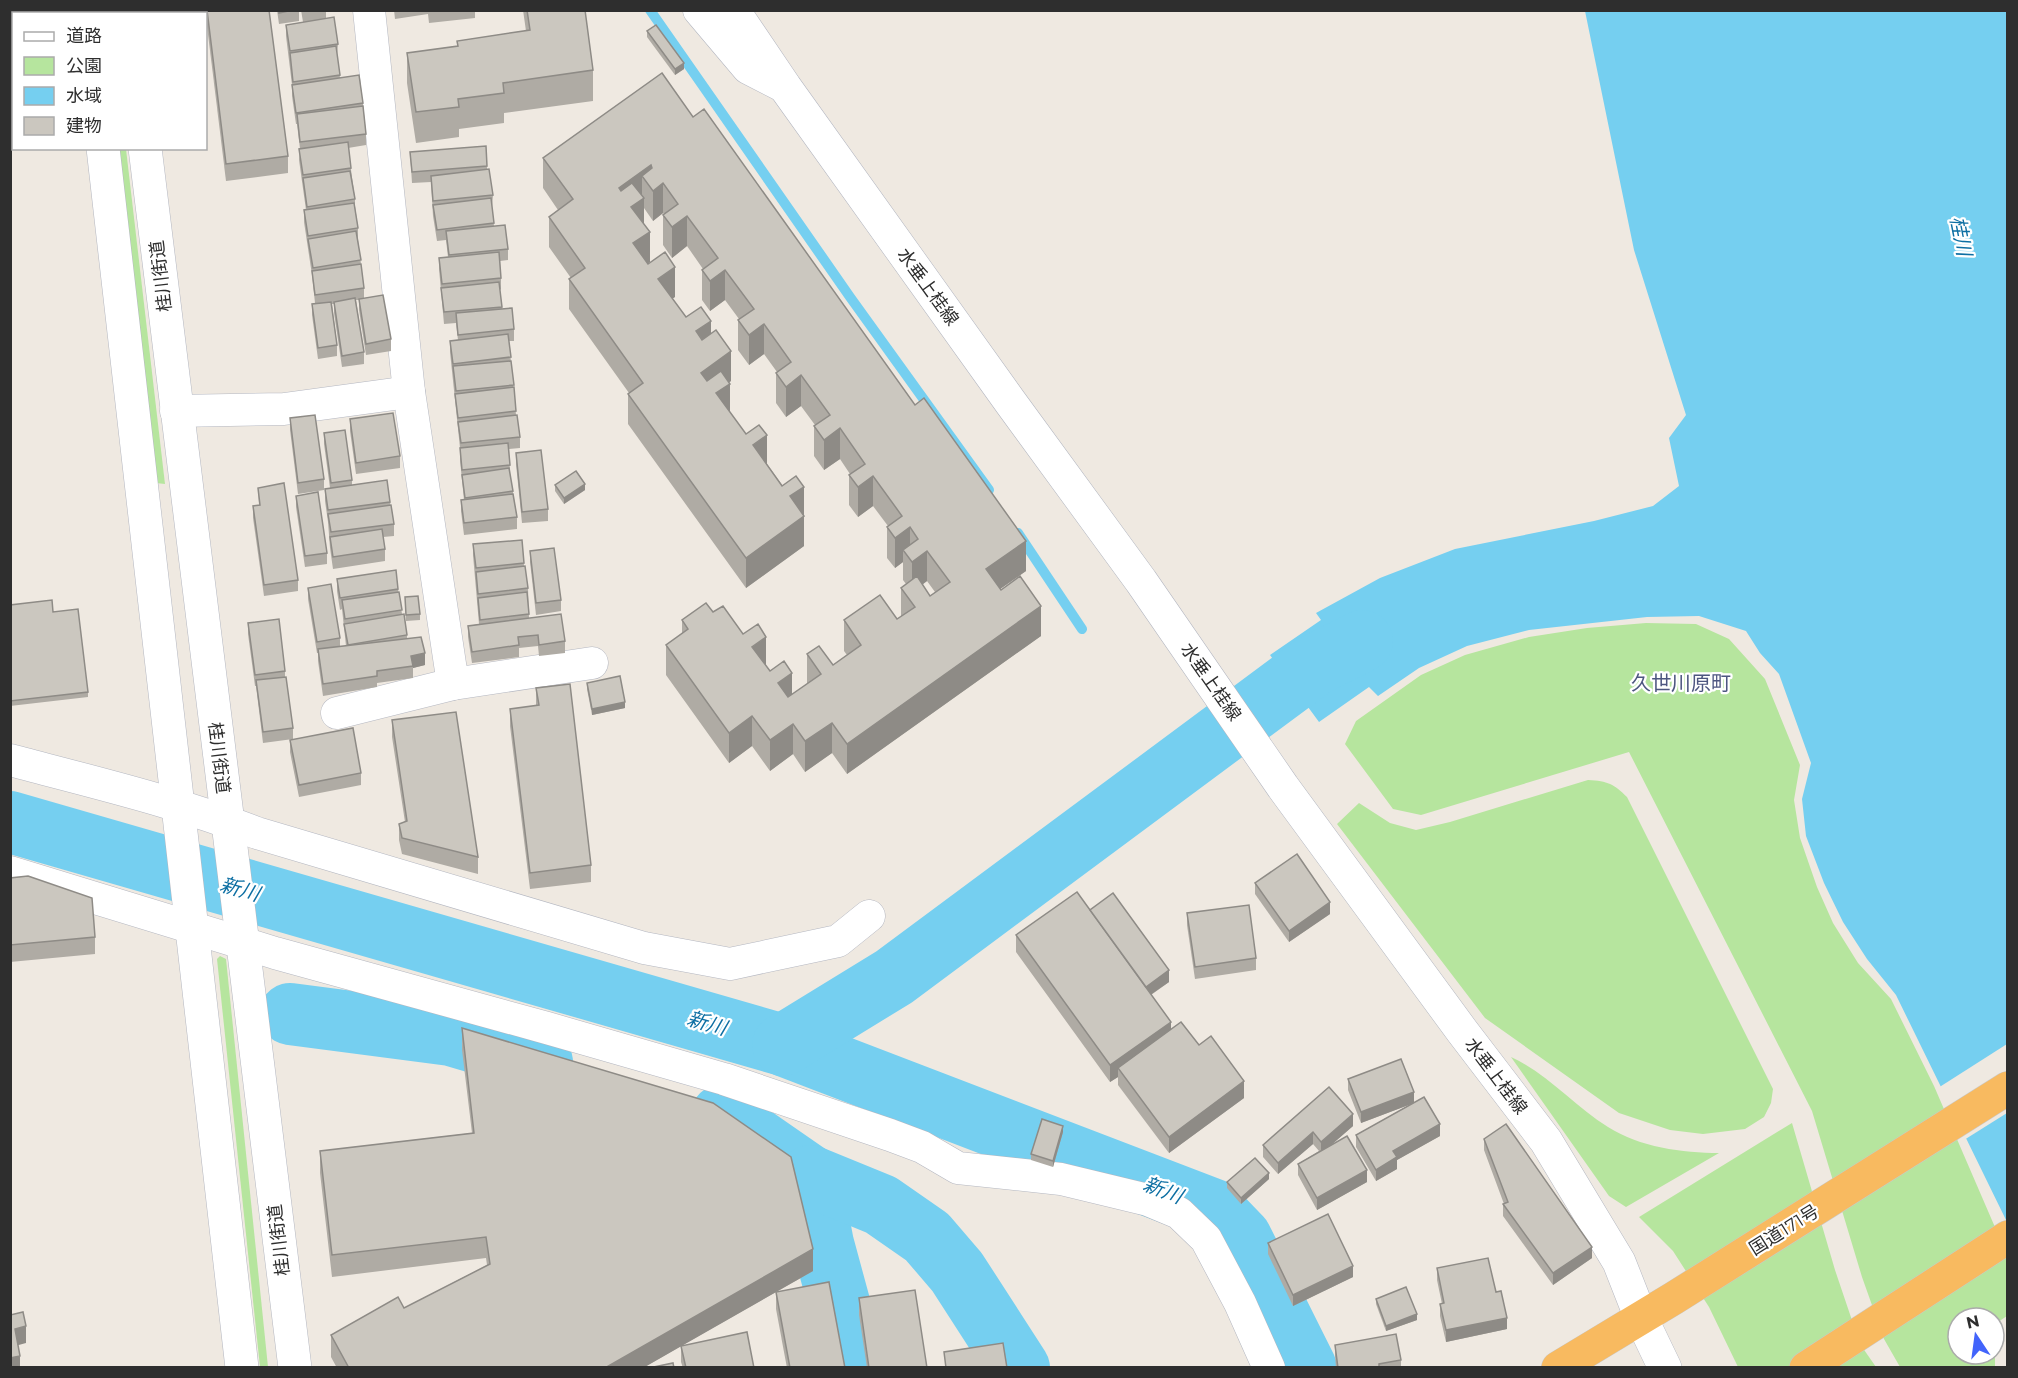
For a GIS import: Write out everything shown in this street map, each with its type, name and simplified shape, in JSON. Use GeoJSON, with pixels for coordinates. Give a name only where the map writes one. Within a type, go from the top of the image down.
{"type":"FeatureCollection","features":[{"type":"Feature","properties":{"kind":"highway","name":"国道171号"},"geometry":{"type":"LineString","coordinates":[[1558,1368],[1674,1299],[2007,1088]]}},
{"type":"Feature","properties":{"kind":"highway"},"geometry":{"type":"LineString","coordinates":[[1806,1368],[2007,1237]]}},
{"type":"Feature","properties":{"kind":"street"},"geometry":{"type":"LineString","coordinates":[[369,10],[409,392],[453,684]]}},
{"type":"Feature","properties":{"kind":"street"},"geometry":{"type":"LineString","coordinates":[[699,10],[748,68],[785,87]]}},
{"type":"Feature","properties":{"kind":"street","name":"水垂上桂線"},"geometry":{"type":"LineString","coordinates":[[733,10],[785,87],[1011,404],[1141,581],[1283,787],[1462,1031],[1546,1141],[1619,1262],[1641,1318],[1665,1368]]}},
{"type":"Feature","properties":{"kind":"street"},"geometry":{"type":"LineString","coordinates":[[103,150],[242,1368]]}},
{"type":"Feature","properties":{"kind":"street","name":"桂川街道"},"geometry":{"type":"LineString","coordinates":[[145,150],[295,1368]]}},
{"type":"Feature","properties":{"kind":"street"},"geometry":{"type":"LineString","coordinates":[[176,411],[284,409],[409,392]]}},
{"type":"Feature","properties":{"kind":"street"},"geometry":{"type":"LineString","coordinates":[[337,713],[453,684],[592,663]]}},
{"type":"Feature","properties":{"kind":"street"},"geometry":{"type":"LineString","coordinates":[[10,760],[228,832],[257,833],[644,948],[730,964],[838,941],[868,916]]}},
{"type":"Feature","properties":{"kind":"street"},"geometry":{"type":"LineString","coordinates":[[10,872],[241,932],[399,988],[724,1079],[922,1147],[958,1168],[1061,1179],[1148,1200],[1179,1213],[1206,1239],[1240,1304],[1269,1368]]}},
{"type":"Feature","properties":{"kind":"green space"},"geometry":{"type":"Polygon","coordinates":[[[116,150],[126,150],[165,484],[156,483],[116,150]]]}},
{"type":"Feature","properties":{"kind":"green space"},"geometry":{"type":"Polygon","coordinates":[[[1646,623],[1696,624],[1729,639],[1765,679],[1800,765],[1794,800],[1800,838],[1817,887],[1833,923],[1858,963],[1891,999],[1934,1086],[2007,1255],[2007,1316],[2006,1306],[1946,1306],[1946,1366],[1995,1367],[1900,1367],[1884,1339],[1862,1277],[1812,1111],[1629,752],[1421,815],[1393,809],[1345,744],[1356,721],[1421,675],[1465,655],[1529,637],[1587,628],[1646,623]]]}},
{"type":"Feature","properties":{"kind":"green space"},"geometry":{"type":"Polygon","coordinates":[[[1588,780],[1610,784],[1627,797],[1773,1089],[1771,1103],[1764,1117],[1745,1129],[1703,1134],[1670,1130],[1619,1113],[1485,1018],[1337,824],[1359,803],[1390,823],[1416,830],[1450,822],[1588,780]]]}},
{"type":"Feature","properties":{"kind":"green space"},"geometry":{"type":"Polygon","coordinates":[[[220,956],[226,959],[268,1367],[260,1367],[217,959],[220,956]]]}},
{"type":"Feature","properties":{"kind":"green space"},"geometry":{"type":"Polygon","coordinates":[[[1511,1057],[1537,1072],[1596,1119],[1633,1140],[1662,1148],[1719,1153],[1626,1207],[1609,1196],[1511,1057]]]}},
{"type":"Feature","properties":{"kind":"green space"},"geometry":{"type":"Polygon","coordinates":[[[1792,1123],[1835,1270],[1860,1344],[1876,1367],[1738,1367],[1709,1307],[1673,1251],[1639,1217],[1792,1123]]]}},
{"type":"Feature","properties":{"kind":"water","name":"桂川"},"geometry":{"type":"Polygon","coordinates":[[[1585,11],[2007,11],[2007,1222],[1896,995],[1867,959],[1843,922],[1824,883],[1806,836],[1802,799],[1811,763],[1779,674],[1760,653],[1746,631],[1699,616],[1647,617],[1529,630],[1467,646],[1419,668],[1378,696],[1369,687],[1319,722],[1270,655],[1321,620],[1316,613],[1380,578],[1455,549],[1594,521],[1653,506],[1679,486],[1669,438],[1686,415],[1634,250],[1585,11]]]}},
{"type":"Feature","properties":{"kind":"pier"},"geometry":{"type":"Polygon","coordinates":[[[2007,1044],[2007,1113],[1964,1140],[1938,1088],[2007,1044]]]}},
{"type":"Feature","properties":{"kind":"building"},"geometry":{"type":"Polygon","coordinates":[[[207,10],[269,10],[288,156],[226,164],[207,10]]]}},
{"type":"Feature","properties":{"kind":"building"},"geometry":{"type":"Polygon","coordinates":[[[527,10],[585,10],[593,70],[503,83],[504,93],[458,99],[459,107],[416,112],[407,53],[458,46],[457,41],[530,30],[527,10]]]}},
{"type":"Feature","properties":{"kind":"building"},"geometry":{"type":"Polygon","coordinates":[[[334,17],[338,44],[290,51],[286,25],[334,17]]]}},
{"type":"Feature","properties":{"kind":"building"},"geometry":{"type":"Polygon","coordinates":[[[656,25],[684,63],[675,69],[647,31],[656,25]]]}},
{"type":"Feature","properties":{"kind":"building"},"geometry":{"type":"Polygon","coordinates":[[[336,46],[340,75],[293,82],[290,53],[336,46]]]}},
{"type":"Feature","properties":{"kind":"building"},"geometry":{"type":"Polygon","coordinates":[[[662,73],[693,117],[704,109],[915,405],[924,398],[1026,541],[986,569],[1001,590],[1020,576],[1041,606],[847,744],[832,723],[805,741],[793,724],[770,740],[752,716],[729,733],[666,645],[688,629],[682,620],[706,603],[713,612],[723,606],[743,634],[758,624],[766,637],[752,647],[770,671],[784,661],[792,673],[778,683],[788,697],[821,674],[807,654],[819,646],[833,665],[861,645],[844,620],[880,595],[897,619],[915,607],[901,588],[917,576],[930,596],[950,582],[927,551],[912,562],[903,550],[918,539],[910,527],[895,538],[887,527],[902,516],[873,476],[858,487],[849,475],[865,464],[840,428],[824,440],[814,426],[830,415],[801,375],[786,387],[776,373],[791,362],[764,324],[749,335],[738,320],[754,309],[725,270],[710,281],[702,270],[718,258],[687,216],[672,227],[663,215],[678,204],[663,183],[653,191],[642,176],[652,168],[651,165],[619,188],[621,191],[632,183],[644,198],[631,207],[650,232],[633,243],[648,264],[665,252],[675,267],[658,279],[686,317],[701,307],[711,321],[696,331],[702,340],[716,330],[731,351],[701,373],[707,381],[721,371],[730,384],[716,393],[746,434],[759,425],[767,435],[753,445],[782,486],[796,476],[804,487],[790,496],[804,516],[746,558],[628,394],[643,383],[569,279],[585,268],[549,217],[573,199],[543,158],[662,73]]]}},
{"type":"Feature","properties":{"kind":"building"},"geometry":{"type":"Polygon","coordinates":[[[359,75],[363,103],[296,113],[292,85],[359,75]]]}},
{"type":"Feature","properties":{"kind":"building"},"geometry":{"type":"Polygon","coordinates":[[[363,106],[366,134],[300,142],[297,114],[363,106]]]}},
{"type":"Feature","properties":{"kind":"building"},"geometry":{"type":"Polygon","coordinates":[[[348,142],[351,168],[303,175],[299,149],[348,142]]]}},
{"type":"Feature","properties":{"kind":"building"},"geometry":{"type":"Polygon","coordinates":[[[486,146],[487,166],[412,172],[410,152],[486,146]]]}},
{"type":"Feature","properties":{"kind":"building"},"geometry":{"type":"Polygon","coordinates":[[[489,169],[493,195],[433,201],[431,176],[489,169]]]}},
{"type":"Feature","properties":{"kind":"building"},"geometry":{"type":"Polygon","coordinates":[[[350,171],[355,199],[307,207],[303,178],[350,171]]]}},
{"type":"Feature","properties":{"kind":"building"},"geometry":{"type":"Polygon","coordinates":[[[491,198],[494,223],[437,230],[433,205],[491,198]]]}},
{"type":"Feature","properties":{"kind":"building"},"geometry":{"type":"Polygon","coordinates":[[[354,203],[358,228],[308,236],[304,210],[354,203]]]}},
{"type":"Feature","properties":{"kind":"building"},"geometry":{"type":"Polygon","coordinates":[[[505,225],[508,249],[449,255],[446,231],[505,225]]]}},
{"type":"Feature","properties":{"kind":"building"},"geometry":{"type":"Polygon","coordinates":[[[356,231],[361,260],[313,268],[308,239],[356,231]]]}},
{"type":"Feature","properties":{"kind":"building"},"geometry":{"type":"Polygon","coordinates":[[[499,252],[501,278],[442,284],[439,258],[499,252]]]}},
{"type":"Feature","properties":{"kind":"building"},"geometry":{"type":"Polygon","coordinates":[[[361,264],[364,288],[315,295],[312,271],[361,264]]]}},
{"type":"Feature","properties":{"kind":"building"},"geometry":{"type":"Polygon","coordinates":[[[499,282],[502,307],[444,312],[441,288],[499,282]]]}},
{"type":"Feature","properties":{"kind":"building"},"geometry":{"type":"Polygon","coordinates":[[[383,295],[391,339],[366,344],[359,299],[383,295]]]}},
{"type":"Feature","properties":{"kind":"building"},"geometry":{"type":"Polygon","coordinates":[[[355,298],[364,352],[342,356],[334,302],[355,298]]]}},
{"type":"Feature","properties":{"kind":"building"},"geometry":{"type":"Polygon","coordinates":[[[331,302],[337,345],[318,348],[312,304],[331,302]]]}},
{"type":"Feature","properties":{"kind":"building"},"geometry":{"type":"Polygon","coordinates":[[[512,308],[514,329],[458,335],[456,313],[512,308]]]}},
{"type":"Feature","properties":{"kind":"building"},"geometry":{"type":"Polygon","coordinates":[[[508,334],[511,357],[453,364],[450,341],[508,334]]]}},
{"type":"Feature","properties":{"kind":"building"},"geometry":{"type":"Polygon","coordinates":[[[511,361],[514,385],[456,391],[453,366],[511,361]]]}},
{"type":"Feature","properties":{"kind":"building"},"geometry":{"type":"Polygon","coordinates":[[[514,387],[516,411],[458,418],[455,394],[514,387]]]}},
{"type":"Feature","properties":{"kind":"building"},"geometry":{"type":"Polygon","coordinates":[[[393,413],[400,456],[356,463],[350,419],[393,413]]]}},
{"type":"Feature","properties":{"kind":"building"},"geometry":{"type":"Polygon","coordinates":[[[315,415],[324,479],[298,483],[290,418],[315,415]]]}},
{"type":"Feature","properties":{"kind":"building"},"geometry":{"type":"Polygon","coordinates":[[[517,415],[520,437],[461,443],[458,422],[517,415]]]}},
{"type":"Feature","properties":{"kind":"building"},"geometry":{"type":"Polygon","coordinates":[[[345,430],[352,480],[331,483],[324,433],[345,430]]]}},
{"type":"Feature","properties":{"kind":"building"},"geometry":{"type":"Polygon","coordinates":[[[508,443],[510,465],[462,470],[460,448],[508,443]]]}},
{"type":"Feature","properties":{"kind":"building"},"geometry":{"type":"Polygon","coordinates":[[[541,450],[548,509],[522,512],[516,453],[541,450]]]}},
{"type":"Feature","properties":{"kind":"building"},"geometry":{"type":"Polygon","coordinates":[[[509,468],[513,491],[465,498],[462,475],[509,468]]]}},
{"type":"Feature","properties":{"kind":"building"},"geometry":{"type":"Polygon","coordinates":[[[576,471],[585,484],[564,498],[555,485],[576,471]]]}},
{"type":"Feature","properties":{"kind":"building"},"geometry":{"type":"Polygon","coordinates":[[[387,480],[390,502],[328,510],[325,489],[387,480]]]}},
{"type":"Feature","properties":{"kind":"building"},"geometry":{"type":"Polygon","coordinates":[[[284,483],[298,580],[264,585],[253,506],[260,505],[258,488],[284,483]]]}},
{"type":"Feature","properties":{"kind":"building"},"geometry":{"type":"Polygon","coordinates":[[[318,492],[327,553],[305,556],[296,496],[318,492]]]}},
{"type":"Feature","properties":{"kind":"building"},"geometry":{"type":"Polygon","coordinates":[[[513,494],[517,517],[464,523],[461,500],[513,494]]]}},
{"type":"Feature","properties":{"kind":"building"},"geometry":{"type":"Polygon","coordinates":[[[391,505],[394,524],[331,532],[328,514],[391,505]]]}},
{"type":"Feature","properties":{"kind":"building"},"geometry":{"type":"Polygon","coordinates":[[[382,529],[385,549],[333,557],[330,537],[382,529]]]}},
{"type":"Feature","properties":{"kind":"building"},"geometry":{"type":"Polygon","coordinates":[[[522,540],[524,563],[476,568],[473,544],[522,540]]]}},
{"type":"Feature","properties":{"kind":"building"},"geometry":{"type":"Polygon","coordinates":[[[554,548],[561,600],[536,603],[530,551],[554,548]]]}},
{"type":"Feature","properties":{"kind":"building"},"geometry":{"type":"Polygon","coordinates":[[[525,566],[528,588],[478,594],[476,572],[525,566]]]}},
{"type":"Feature","properties":{"kind":"building"},"geometry":{"type":"Polygon","coordinates":[[[396,570],[398,589],[340,598],[337,579],[396,570]]]}},
{"type":"Feature","properties":{"kind":"building"},"geometry":{"type":"Polygon","coordinates":[[[331,584],[340,638],[317,642],[308,588],[331,584]]]}},
{"type":"Feature","properties":{"kind":"building"},"geometry":{"type":"Polygon","coordinates":[[[399,592],[402,610],[345,619],[342,600],[399,592]]]}},
{"type":"Feature","properties":{"kind":"building"},"geometry":{"type":"Polygon","coordinates":[[[527,592],[529,614],[480,620],[478,598],[527,592]]]}},
{"type":"Feature","properties":{"kind":"building"},"geometry":{"type":"Polygon","coordinates":[[[418,596],[420,614],[406,615],[405,597],[418,596]]]}},
{"type":"Feature","properties":{"kind":"building"},"geometry":{"type":"Polygon","coordinates":[[[52,600],[53,612],[78,609],[88,692],[10,701],[10,605],[52,600]]]}},
{"type":"Feature","properties":{"kind":"building"},"geometry":{"type":"Polygon","coordinates":[[[404,614],[407,635],[348,645],[344,624],[404,614]]]}},
{"type":"Feature","properties":{"kind":"building"},"geometry":{"type":"Polygon","coordinates":[[[561,614],[565,641],[539,645],[538,635],[518,637],[519,645],[472,652],[468,626],[561,614]]]}},
{"type":"Feature","properties":{"kind":"building"},"geometry":{"type":"Polygon","coordinates":[[[279,619],[285,671],[255,675],[248,623],[279,619]]]}},
{"type":"Feature","properties":{"kind":"building"},"geometry":{"type":"Polygon","coordinates":[[[421,637],[425,653],[411,656],[413,666],[377,671],[377,676],[323,684],[318,649],[421,637]]]}},
{"type":"Feature","properties":{"kind":"building"},"geometry":{"type":"Polygon","coordinates":[[[620,676],[625,702],[592,709],[587,683],[620,676]]]}},
{"type":"Feature","properties":{"kind":"building"},"geometry":{"type":"Polygon","coordinates":[[[286,677],[293,728],[263,732],[256,680],[286,677]]]}},
{"type":"Feature","properties":{"kind":"building"},"geometry":{"type":"Polygon","coordinates":[[[570,684],[591,865],[530,873],[510,709],[539,705],[536,688],[570,684]]]}},
{"type":"Feature","properties":{"kind":"building"},"geometry":{"type":"Polygon","coordinates":[[[456,712],[478,857],[402,838],[399,824],[407,821],[392,720],[456,712]]]}},
{"type":"Feature","properties":{"kind":"building"},"geometry":{"type":"Polygon","coordinates":[[[353,728],[361,773],[299,785],[290,740],[353,728]]]}},
{"type":"Feature","properties":{"kind":"building"},"geometry":{"type":"Polygon","coordinates":[[[1297,854],[1330,902],[1289,931],[1255,883],[1297,854]]]}},
{"type":"Feature","properties":{"kind":"building"},"geometry":{"type":"Polygon","coordinates":[[[28,876],[92,898],[95,937],[10,945],[10,878],[28,876]]]}},
{"type":"Feature","properties":{"kind":"building"},"geometry":{"type":"Polygon","coordinates":[[[1077,892],[1171,1022],[1110,1065],[1016,935],[1077,892]]]}},
{"type":"Feature","properties":{"kind":"building"},"geometry":{"type":"Polygon","coordinates":[[[1113,893],[1169,970],[1146,987],[1090,910],[1113,893]]]}},
{"type":"Feature","properties":{"kind":"building"},"geometry":{"type":"Polygon","coordinates":[[[1249,905],[1256,958],[1195,967],[1187,913],[1249,905]]]}},
{"type":"Feature","properties":{"kind":"building"},"geometry":{"type":"Polygon","coordinates":[[[1181,1022],[1199,1045],[1211,1036],[1244,1081],[1169,1137],[1118,1068],[1181,1022]]]}},
{"type":"Feature","properties":{"kind":"building"},"geometry":{"type":"Polygon","coordinates":[[[462,1028],[713,1103],[791,1157],[813,1249],[605,1368],[349,1368],[331,1335],[398,1297],[404,1308],[490,1264],[486,1237],[332,1255],[320,1151],[474,1133],[462,1028]]]}},
{"type":"Feature","properties":{"kind":"building"},"geometry":{"type":"Polygon","coordinates":[[[1401,1059],[1414,1092],[1361,1112],[1348,1079],[1401,1059]]]}},
{"type":"Feature","properties":{"kind":"building"},"geometry":{"type":"Polygon","coordinates":[[[1329,1087],[1353,1114],[1321,1142],[1313,1132],[1278,1163],[1263,1145],[1329,1087]]]}},
{"type":"Feature","properties":{"kind":"building"},"geometry":{"type":"Polygon","coordinates":[[[1424,1097],[1440,1124],[1393,1151],[1397,1157],[1376,1170],[1356,1135],[1424,1097]]]}},
{"type":"Feature","properties":{"kind":"building"},"geometry":{"type":"Polygon","coordinates":[[[1042,1119],[1063,1126],[1053,1161],[1031,1154],[1042,1119]]]}},
{"type":"Feature","properties":{"kind":"building"},"geometry":{"type":"Polygon","coordinates":[[[1506,1124],[1592,1247],[1553,1273],[1503,1204],[1508,1202],[1484,1139],[1506,1124]]]}},
{"type":"Feature","properties":{"kind":"building"},"geometry":{"type":"Polygon","coordinates":[[[1347,1136],[1367,1170],[1317,1198],[1298,1164],[1347,1136]]]}},
{"type":"Feature","properties":{"kind":"building"},"geometry":{"type":"Polygon","coordinates":[[[1255,1158],[1269,1173],[1241,1198],[1227,1182],[1255,1158]]]}},
{"type":"Feature","properties":{"kind":"building"},"geometry":{"type":"Polygon","coordinates":[[[1328,1214],[1353,1266],[1293,1295],[1268,1243],[1328,1214]]]}},
{"type":"Feature","properties":{"kind":"building"},"geometry":{"type":"Polygon","coordinates":[[[1488,1258],[1496,1292],[1501,1291],[1507,1318],[1446,1330],[1440,1304],[1444,1303],[1437,1268],[1488,1258]]]}},
{"type":"Feature","properties":{"kind":"building"},"geometry":{"type":"Polygon","coordinates":[[[829,1282],[845,1368],[790,1368],[776,1292],[829,1282]]]}},
{"type":"Feature","properties":{"kind":"building"},"geometry":{"type":"Polygon","coordinates":[[[1406,1287],[1417,1314],[1386,1326],[1376,1299],[1406,1287]]]}},
{"type":"Feature","properties":{"kind":"building"},"geometry":{"type":"Polygon","coordinates":[[[915,1290],[927,1368],[869,1368],[859,1298],[915,1290]]]}},
{"type":"Feature","properties":{"kind":"building"},"geometry":{"type":"Polygon","coordinates":[[[23,1312],[26,1326],[15,1329],[20,1356],[10,1358],[10,1315],[23,1312]]]}},
{"type":"Feature","properties":{"kind":"building"},"geometry":{"type":"Polygon","coordinates":[[[747,1332],[754,1368],[686,1368],[681,1346],[747,1332]]]}},
{"type":"Feature","properties":{"kind":"building"},"geometry":{"type":"Polygon","coordinates":[[[1396,1334],[1401,1360],[1379,1364],[1379,1368],[1338,1368],[1335,1345],[1396,1334]]]}},
{"type":"Feature","properties":{"kind":"building"},"geometry":{"type":"Polygon","coordinates":[[[1003,1343],[1007,1368],[946,1368],[944,1352],[1003,1343]]]}},
{"type":"Feature","properties":{"kind":"building"},"geometry":{"type":"Polygon","coordinates":[[[673,1363],[674,1368],[649,1368],[673,1363]]]}},
{"type":"Feature","properties":{"kind":"waterway"},"geometry":{"type":"LineString","coordinates":[[650,10],[850,297],[989,490]]}},
{"type":"Feature","properties":{"kind":"waterway"},"geometry":{"type":"LineString","coordinates":[[1018,533],[1082,629]]}},
{"type":"Feature","properties":{"kind":"waterway"},"geometry":{"type":"LineString","coordinates":[[783,1045],[894,977],[1313,666],[1362,641]]}},
{"type":"Feature","properties":{"kind":"waterway","name":"新川"},"geometry":{"type":"LineString","coordinates":[[10,822],[783,1045],[1214,1210],[1241,1238],[1306,1368]]}},
{"type":"Feature","properties":{"kind":"waterway"},"geometry":{"type":"LineString","coordinates":[[290,1014],[451,1035],[542,1062]]}},
{"type":"Feature","properties":{"kind":"waterway"},"geometry":{"type":"LineString","coordinates":[[722,1115],[810,1176],[823,1244],[845,1325],[851,1368]]}},
{"type":"Feature","properties":{"kind":"waterway"},"geometry":{"type":"LineString","coordinates":[[810,1176],[881,1205],[927,1237],[957,1272],[1019,1368]]}},
{"type":"Feature","properties":{"kind":"district","name":"久世川原町"},"geometry":{"type":"Point","coordinates":[1681,683]}}]}
